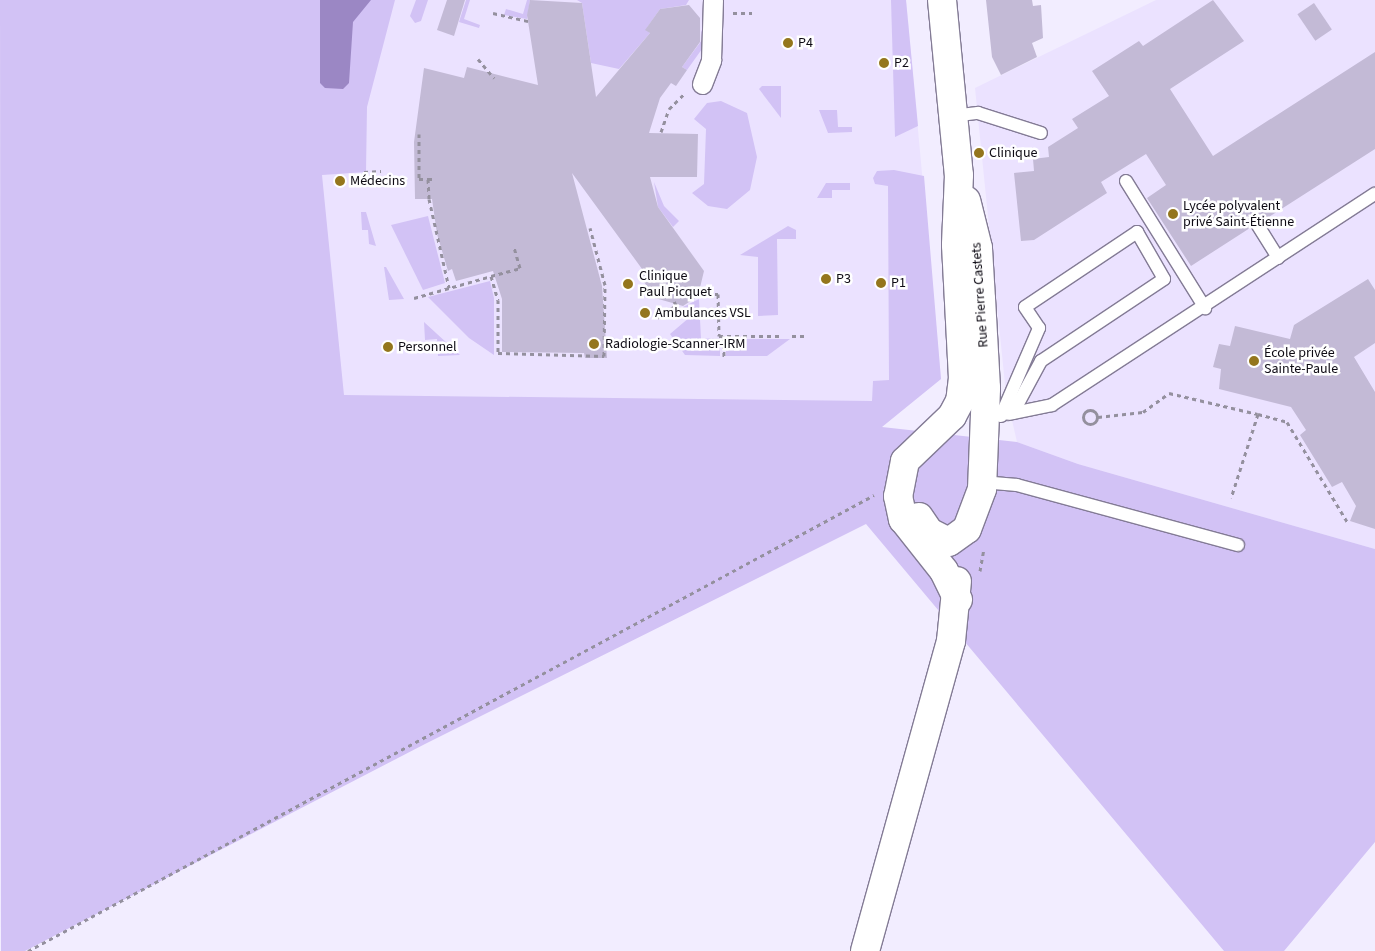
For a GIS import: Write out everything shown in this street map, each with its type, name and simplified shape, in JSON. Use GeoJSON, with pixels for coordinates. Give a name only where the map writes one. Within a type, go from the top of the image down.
{"type":"FeatureCollection","features":[{"type":"Feature","properties":{"kind":"street"},"geometry":{"type":"LineString","coordinates":[[695,87],[711,60],[713,0]]}},
{"type":"Feature","properties":{"kind":"street","name":"Rue Pierre Castets"},"geometry":{"type":"LineString","coordinates":[[922,444],[941,429],[960,401],[959,175],[942,0]]}},
{"type":"Feature","properties":{"kind":"street","name":"Rue Pierre Castets"},"geometry":{"type":"LineString","coordinates":[[865,951],[951,641],[958,600],[963,535],[982,482],[1000,416],[978,248],[959,175]]}},
{"type":"Feature","properties":{"kind":"street"},"geometry":{"type":"LineString","coordinates":[[922,444],[905,461],[897,484],[899,507],[915,539],[944,571],[958,600]]}},
{"type":"Feature","properties":{"kind":"street"},"geometry":{"type":"LineString","coordinates":[[922,444],[914,475],[915,508],[922,524],[939,540],[949,542],[963,535]]}},
{"type":"Feature","properties":{"kind":"lane"},"geometry":{"type":"LineString","coordinates":[[952,116],[978,113],[1041,132]]}},
{"type":"Feature","properties":{"kind":"lane"},"geometry":{"type":"LineString","coordinates":[[1126,181],[1205,308]]}},
{"type":"Feature","properties":{"kind":"lane"},"geometry":{"type":"LineString","coordinates":[[1000,416],[1052,405],[1205,308],[1375,194]]}},
{"type":"Feature","properties":{"kind":"lane"},"geometry":{"type":"LineString","coordinates":[[1257,224],[1278,258]]}},
{"type":"Feature","properties":{"kind":"lane"},"geometry":{"type":"LineString","coordinates":[[1137,232],[1164,279],[1041,361],[1000,416],[1039,328],[1025,307],[1137,232]]}},
{"type":"Feature","properties":{"kind":"lane"},"geometry":{"type":"LineString","coordinates":[[982,482],[1017,485],[1238,545]]}},
{"type":"Feature","properties":{"kind":"path"},"geometry":{"type":"LineString","coordinates":[[493,13],[528,21]]}},
{"type":"Feature","properties":{"kind":"path"},"geometry":{"type":"LineString","coordinates":[[478,59],[494,78]]}},
{"type":"Feature","properties":{"kind":"path"},"geometry":{"type":"LineString","coordinates":[[661,132],[669,109],[695,87]]}},
{"type":"Feature","properties":{"kind":"path"},"geometry":{"type":"LineString","coordinates":[[419,134],[418,179],[430,179],[435,233],[449,288]]}},
{"type":"Feature","properties":{"kind":"path"},"geometry":{"type":"LineString","coordinates":[[364,172],[381,172]]}},
{"type":"Feature","properties":{"kind":"path"},"geometry":{"type":"LineString","coordinates":[[491,276],[498,300],[502,355],[604,356],[605,286],[590,228]]}},
{"type":"Feature","properties":{"kind":"path"},"geometry":{"type":"LineString","coordinates":[[414,298],[520,268],[514,247]]}},
{"type":"Feature","properties":{"kind":"path"},"geometry":{"type":"LineString","coordinates":[[699,294],[718,294],[719,336],[781,336]]}},
{"type":"Feature","properties":{"kind":"path"},"geometry":{"type":"LineString","coordinates":[[657,318],[676,305],[674,301]]}},
{"type":"Feature","properties":{"kind":"path"},"geometry":{"type":"LineString","coordinates":[[723,336],[724,358]]}},
{"type":"Feature","properties":{"kind":"path"},"geometry":{"type":"LineString","coordinates":[[792,336],[807,336]]}},
{"type":"Feature","properties":{"kind":"path"},"geometry":{"type":"LineString","coordinates":[[1098,417],[1088,410],[1083,418],[1090,424],[1098,417],[1143,412],[1169,393],[1287,422],[1348,523]]}},
{"type":"Feature","properties":{"kind":"path"},"geometry":{"type":"LineString","coordinates":[[1231,498],[1258,414]]}},
{"type":"Feature","properties":{"kind":"path"},"geometry":{"type":"LineString","coordinates":[[28,951],[897,484]]}},
{"type":"Feature","properties":{"kind":"shaded area"},"geometry":{"type":"Polygon","coordinates":[[[0,0],[395,0],[367,107],[366,172],[322,175],[344,395],[872,401],[873,381],[889,380],[888,186],[875,184],[873,178],[877,171],[894,170],[924,176],[941,379],[882,427],[1017,442],[1078,464],[1375,549],[1375,842],[1284,951],[1224,951],[866,524],[425,744],[25,951],[1,951],[0,0]]]}},
{"type":"Feature","properties":{"kind":"shaded area","name":"Clinique Paul Picquet"},"geometry":{"type":"Polygon","coordinates":[[[296,0],[906,0],[941,379],[881,427],[336,431],[296,0]]]}},
{"type":"Feature","properties":{"kind":"shaded area"},"geometry":{"type":"Polygon","coordinates":[[[320,0],[371,0],[353,22],[349,83],[343,89],[325,88],[320,83],[320,0]]]}},
{"type":"Feature","properties":{"kind":"shaded area"},"geometry":{"type":"Polygon","coordinates":[[[416,0],[428,0],[421,21],[415,23],[410,16],[416,0]]]}},
{"type":"Feature","properties":{"kind":"shaded area"},"geometry":{"type":"Polygon","coordinates":[[[466,0],[470,0],[464,19],[480,25],[479,28],[459,22],[466,0]]]}},
{"type":"Feature","properties":{"kind":"shaded area"},"geometry":{"type":"Polygon","coordinates":[[[527,0],[530,0],[527,19],[504,15],[506,9],[523,14],[527,0]]]}},
{"type":"Feature","properties":{"kind":"shaded area"},"geometry":{"type":"Polygon","coordinates":[[[577,0],[689,0],[686,5],[660,9],[646,29],[650,33],[619,69],[591,63],[582,3],[577,0]]]}},
{"type":"Feature","properties":{"kind":"shaded area"},"geometry":{"type":"Polygon","coordinates":[[[891,0],[906,0],[918,126],[895,137],[891,0]]]}},
{"type":"Feature","properties":{"kind":"shaded area","name":"Lycée polyvalent privé Saint-Étienne"},"geometry":{"type":"Polygon","coordinates":[[[1156,0],[1375,0],[1375,549],[1078,464],[1017,442],[1006,394],[975,88],[1156,0]]]}},
{"type":"Feature","properties":{"kind":"shaded area"},"geometry":{"type":"Polygon","coordinates":[[[701,30],[707,42],[687,70],[682,67],[702,40],[701,30]]]}},
{"type":"Feature","properties":{"kind":"shaded area"},"geometry":{"type":"Polygon","coordinates":[[[762,86],[781,86],[781,118],[759,89],[762,86]]]}},
{"type":"Feature","properties":{"kind":"shaded area"},"geometry":{"type":"Polygon","coordinates":[[[721,101],[747,113],[757,157],[750,190],[727,209],[708,206],[692,193],[704,184],[706,129],[694,119],[707,103],[721,101]]]}},
{"type":"Feature","properties":{"kind":"shaded area"},"geometry":{"type":"Polygon","coordinates":[[[819,110],[837,110],[838,127],[852,127],[852,132],[828,133],[819,110]]]}},
{"type":"Feature","properties":{"kind":"shaded area"},"geometry":{"type":"Polygon","coordinates":[[[654,182],[664,206],[679,221],[673,227],[658,207],[654,182]]]}},
{"type":"Feature","properties":{"kind":"shaded area"},"geometry":{"type":"Polygon","coordinates":[[[826,183],[850,183],[850,190],[832,190],[832,198],[817,198],[826,183]]]}},
{"type":"Feature","properties":{"kind":"shaded area"},"geometry":{"type":"Polygon","coordinates":[[[361,212],[366,212],[376,246],[369,244],[368,230],[362,230],[361,212]]]}},
{"type":"Feature","properties":{"kind":"shaded area"},"geometry":{"type":"Polygon","coordinates":[[[428,216],[445,283],[423,290],[391,225],[428,216]]]}},
{"type":"Feature","properties":{"kind":"shaded area"},"geometry":{"type":"Polygon","coordinates":[[[788,226],[796,230],[796,239],[777,239],[778,315],[758,316],[758,257],[740,255],[788,226]]]}},
{"type":"Feature","properties":{"kind":"shaded area"},"geometry":{"type":"Polygon","coordinates":[[[384,267],[386,267],[404,299],[389,300],[384,267]]]}},
{"type":"Feature","properties":{"kind":"shaded area"},"geometry":{"type":"Polygon","coordinates":[[[490,281],[494,298],[494,355],[469,338],[428,297],[490,281]]]}},
{"type":"Feature","properties":{"kind":"shaded area"},"geometry":{"type":"Polygon","coordinates":[[[699,299],[701,339],[720,338],[720,356],[685,355],[670,334],[690,317],[683,307],[699,299]]]}},
{"type":"Feature","properties":{"kind":"shaded area"},"geometry":{"type":"Polygon","coordinates":[[[424,322],[460,355],[438,356],[437,339],[425,340],[424,322]]]}},
{"type":"Feature","properties":{"kind":"shaded area"},"geometry":{"type":"Polygon","coordinates":[[[726,339],[790,339],[767,356],[726,356],[726,339]]]}},
{"type":"Feature","properties":{"kind":"building"},"geometry":{"type":"Polygon","coordinates":[[[447,0],[465,0],[454,36],[437,30],[447,0]]]}},
{"type":"Feature","properties":{"kind":"building","name":"Clinique Paul Picquet"},"geometry":{"type":"Polygon","coordinates":[[[530,0],[582,3],[596,97],[650,33],[645,30],[660,9],[689,5],[700,18],[700,42],[682,67],[687,70],[676,86],[671,83],[660,98],[649,133],[698,134],[697,177],[650,177],[658,207],[704,271],[698,296],[683,306],[655,298],[640,276],[645,273],[572,173],[602,286],[607,358],[585,358],[584,353],[502,352],[502,299],[493,271],[456,281],[452,269],[448,271],[437,234],[432,199],[415,199],[414,142],[424,68],[464,78],[467,67],[538,85],[527,15],[530,0]]]}},
{"type":"Feature","properties":{"kind":"building"},"geometry":{"type":"Polygon","coordinates":[[[986,0],[1032,0],[1033,6],[1041,5],[1043,38],[1032,43],[1037,57],[1001,75],[992,57],[986,0]]]}},
{"type":"Feature","properties":{"kind":"building"},"geometry":{"type":"Polygon","coordinates":[[[1213,0],[1244,41],[1170,89],[1213,156],[1375,52],[1375,149],[1264,220],[1252,217],[1250,228],[1191,266],[1147,198],[1166,185],[1146,154],[1101,182],[1107,193],[1034,240],[1021,241],[1014,173],[1034,171],[1033,159],[1049,157],[1048,147],[1078,128],[1072,119],[1109,96],[1092,71],[1139,41],[1143,46],[1213,0]]]}},
{"type":"Feature","properties":{"kind":"building"},"geometry":{"type":"Polygon","coordinates":[[[1314,3],[1332,30],[1315,41],[1297,14],[1314,3]]]}},
{"type":"Feature","properties":{"kind":"building"},"geometry":{"type":"Polygon","coordinates":[[[1368,279],[1375,290],[1375,343],[1354,357],[1375,392],[1375,529],[1350,521],[1356,506],[1342,482],[1332,487],[1300,435],[1306,430],[1291,407],[1219,389],[1221,369],[1213,367],[1219,344],[1230,346],[1235,326],[1290,339],[1294,325],[1368,279]]]}},
{"type":"Feature","properties":{"kind":"place","name":"P4"},"geometry":{"type":"Point","coordinates":[788,43]}},
{"type":"Feature","properties":{"kind":"place","name":"P2"},"geometry":{"type":"Point","coordinates":[884,63]}},
{"type":"Feature","properties":{"kind":"place","name":"Clinique"},"geometry":{"type":"Point","coordinates":[979,153]}},
{"type":"Feature","properties":{"kind":"place","name":"Médecins"},"geometry":{"type":"Point","coordinates":[340,181]}},
{"type":"Feature","properties":{"kind":"place","name":"Lycée polyvalent privé Saint-Étienne"},"geometry":{"type":"Point","coordinates":[1173,214]}},
{"type":"Feature","properties":{"kind":"place","name":"P3"},"geometry":{"type":"Point","coordinates":[826,279]}},
{"type":"Feature","properties":{"kind":"place","name":"P1"},"geometry":{"type":"Point","coordinates":[881,283]}},
{"type":"Feature","properties":{"kind":"place","name":"Clinique Paul Picquet"},"geometry":{"type":"Point","coordinates":[628,284]}},
{"type":"Feature","properties":{"kind":"place","name":"Ambulances VSL"},"geometry":{"type":"Point","coordinates":[645,313]}},
{"type":"Feature","properties":{"kind":"place","name":"Radiologie-Scanner-IRM"},"geometry":{"type":"Point","coordinates":[594,344]}},
{"type":"Feature","properties":{"kind":"place","name":"Personnel"},"geometry":{"type":"Point","coordinates":[388,347]}},
{"type":"Feature","properties":{"kind":"place","name":"École privée Sainte-Paule"},"geometry":{"type":"Point","coordinates":[1254,361]}}]}
